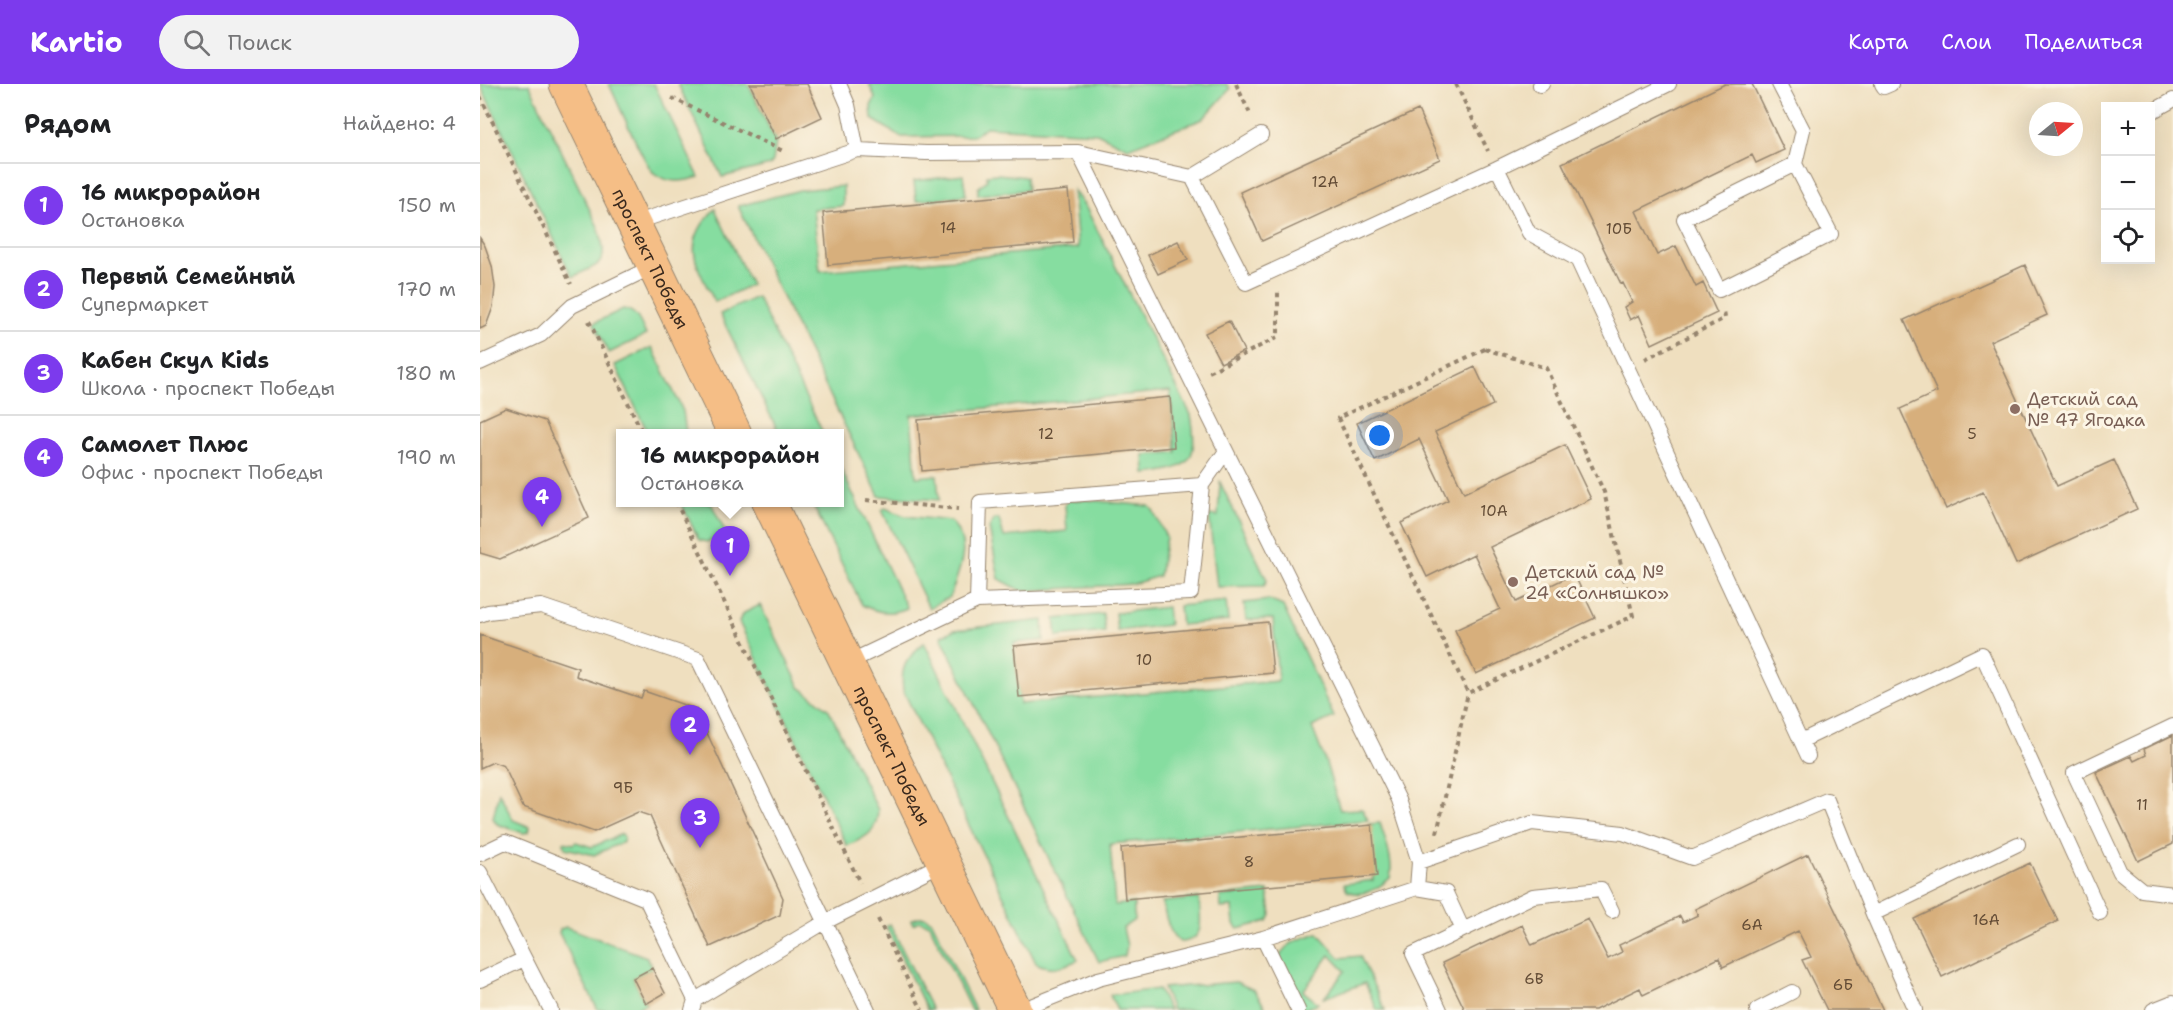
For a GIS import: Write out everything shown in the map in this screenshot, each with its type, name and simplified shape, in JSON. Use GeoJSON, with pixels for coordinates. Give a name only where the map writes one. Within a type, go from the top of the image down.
{"type":"FeatureCollection","features":[{"type":"Feature","properties":{"kind":"main road","name":"проспект Победы"},"geometry":{"type":"LineString","coordinates":[[566,84],[733,429]]}},
{"type":"Feature","properties":{"kind":"main road","name":"проспект Победы"},"geometry":{"type":"LineString","coordinates":[[771,507],[1015,1010]]}},
{"type":"Feature","properties":{"kind":"lane"},"geometry":{"type":"LineString","coordinates":[[839,84],[848,105],[857,150]]}},
{"type":"Feature","properties":{"kind":"lane"},"geometry":{"type":"LineString","coordinates":[[1192,177],[1246,283],[1497,168],[1669,84]]}},
{"type":"Feature","properties":{"kind":"lane"},"geometry":{"type":"LineString","coordinates":[[1779,84],[1809,126],[1795,164],[1684,219],[1719,290],[1831,234],[1795,164]]}},
{"type":"Feature","properties":{"kind":"lane"},"geometry":{"type":"LineString","coordinates":[[1882,84],[1884,87],[1891,84]]}},
{"type":"Feature","properties":{"kind":"lane"},"geometry":{"type":"LineString","coordinates":[[2155,110],[2173,100]]}},
{"type":"Feature","properties":{"kind":"lane"},"geometry":{"type":"LineString","coordinates":[[633,223],[857,150],[926,153],[1078,152],[1192,177],[1261,135]]}},
{"type":"Feature","properties":{"kind":"lane"},"geometry":{"type":"LineString","coordinates":[[1078,152],[1399,800],[1425,860],[1417,888]]}},
{"type":"Feature","properties":{"kind":"lane"},"geometry":{"type":"LineString","coordinates":[[1497,168],[1528,234],[1577,259],[1808,756]]}},
{"type":"Feature","properties":{"kind":"lane"},"geometry":{"type":"LineString","coordinates":[[480,363],[542,335],[572,306],[654,266]]}},
{"type":"Feature","properties":{"kind":"lane"},"geometry":{"type":"LineString","coordinates":[[847,663],[977,601],[1191,594],[1202,485],[1226,451]]}},
{"type":"Feature","properties":{"kind":"lane"},"geometry":{"type":"LineString","coordinates":[[977,601],[980,502],[1202,485]]}},
{"type":"Feature","properties":{"kind":"lane"},"geometry":{"type":"LineString","coordinates":[[480,615],[488,612],[541,606],[698,660],[868,1010]]}},
{"type":"Feature","properties":{"kind":"lane"},"geometry":{"type":"LineString","coordinates":[[1801,741],[1982,654],[2100,913]]}},
{"type":"Feature","properties":{"kind":"lane"},"geometry":{"type":"LineString","coordinates":[[2173,726],[2074,773],[2120,872],[2142,890],[2173,894]]}},
{"type":"Feature","properties":{"kind":"lane"},"geometry":{"type":"LineString","coordinates":[[1425,860],[1532,823],[1623,834],[1692,858],[1827,800],[1915,1010]]}},
{"type":"Feature","properties":{"kind":"lane"},"geometry":{"type":"LineString","coordinates":[[480,854],[505,842],[646,899],[694,1005],[825,922],[944,864]]}},
{"type":"Feature","properties":{"kind":"lane"},"geometry":{"type":"LineString","coordinates":[[1873,914],[2018,844]]}},
{"type":"Feature","properties":{"kind":"lane"},"geometry":{"type":"LineString","coordinates":[[480,872],[550,1010]]}},
{"type":"Feature","properties":{"kind":"lane"},"geometry":{"type":"LineString","coordinates":[[1021,1010],[1098,979],[1263,939],[1417,888],[1446,893],[1463,930]]}},
{"type":"Feature","properties":{"kind":"lane"},"geometry":{"type":"LineString","coordinates":[[1440,1010],[1413,954],[1533,896],[1601,889],[1612,912]]}},
{"type":"Feature","properties":{"kind":"lane"},"geometry":{"type":"LineString","coordinates":[[1263,939],[1298,1010]]}},
{"type":"Feature","properties":{"kind":"lane"},"geometry":{"type":"LineString","coordinates":[[480,980],[524,959]]}},
{"type":"Feature","properties":{"kind":"lane"},"geometry":{"type":"LineString","coordinates":[[1757,1010],[1792,992]]}},
{"type":"Feature","properties":{"kind":"lane"},"geometry":{"type":"LineString","coordinates":[[2153,1010],[2173,1002]]}},
{"type":"Feature","properties":{"kind":"path"},"geometry":{"type":"LineString","coordinates":[[1236,84],[1261,135]]}},
{"type":"Feature","properties":{"kind":"path"},"geometry":{"type":"LineString","coordinates":[[1456,84],[1497,168]]}},
{"type":"Feature","properties":{"kind":"path"},"geometry":{"type":"LineString","coordinates":[[480,96],[641,429]]}},
{"type":"Feature","properties":{"kind":"path"},"geometry":{"type":"LineString","coordinates":[[672,98],[812,164]]}},
{"type":"Feature","properties":{"kind":"path"},"geometry":{"type":"LineString","coordinates":[[1191,381],[1278,337],[1278,269]]}},
{"type":"Feature","properties":{"kind":"path"},"geometry":{"type":"LineString","coordinates":[[1628,368],[1725,318],[1719,290]]}},
{"type":"Feature","properties":{"kind":"path"},"geometry":{"type":"LineString","coordinates":[[1425,860],[1468,693],[1338,418],[1485,349],[1546,368],[1604,492],[1633,616],[1468,693]]}},
{"type":"Feature","properties":{"kind":"path"},"geometry":{"type":"LineString","coordinates":[[866,500],[980,511]]}},
{"type":"Feature","properties":{"kind":"path"},"geometry":{"type":"LineString","coordinates":[[678,507],[921,1010]]}},
{"type":"Feature","properties":{"kind":"green space"},"geometry":{"type":"Polygon","coordinates":[[[480,84],[529,84],[599,229],[603,256],[597,265],[572,277],[480,84]]]}},
{"type":"Feature","properties":{"kind":"green space"},"geometry":{"type":"Polygon","coordinates":[[[609,84],[654,84],[699,177],[676,181],[659,177],[654,173],[638,146],[609,84]]]}},
{"type":"Feature","properties":{"kind":"green space"},"geometry":{"type":"Polygon","coordinates":[[[678,84],[748,84],[776,142],[773,161],[770,165],[722,177],[678,84]]]}},
{"type":"Feature","properties":{"kind":"green space"},"geometry":{"type":"Polygon","coordinates":[[[869,84],[1227,84],[1230,89],[1203,119],[1128,148],[1097,133],[986,127],[973,136],[901,137],[872,119],[871,106],[875,98],[869,84]]]}},
{"type":"Feature","properties":{"kind":"green space"},"geometry":{"type":"Polygon","coordinates":[[[963,175],[966,195],[916,201],[914,181],[963,175]]]}},
{"type":"Feature","properties":{"kind":"green space"},"geometry":{"type":"Polygon","coordinates":[[[987,175],[1026,177],[1027,190],[978,195],[978,188],[987,180],[987,175]]]}},
{"type":"Feature","properties":{"kind":"green space"},"geometry":{"type":"Polygon","coordinates":[[[843,186],[843,206],[813,209],[820,271],[1078,248],[1073,190],[1085,206],[1191,415],[1194,443],[1188,460],[1172,469],[1145,474],[1144,455],[1176,452],[1170,391],[911,415],[916,477],[937,475],[939,500],[879,496],[738,206],[800,190],[843,186]]]}},
{"type":"Feature","properties":{"kind":"green space"},"geometry":{"type":"Polygon","coordinates":[[[715,209],[751,285],[715,302],[697,266],[695,244],[704,222],[715,209]]]}},
{"type":"Feature","properties":{"kind":"green space"},"geometry":{"type":"Polygon","coordinates":[[[757,297],[821,429],[777,429],[720,314],[757,297]]]}},
{"type":"Feature","properties":{"kind":"green space"},"geometry":{"type":"Polygon","coordinates":[[[623,309],[635,315],[646,335],[609,353],[594,323],[623,309]]]}},
{"type":"Feature","properties":{"kind":"green space"},"geometry":{"type":"Polygon","coordinates":[[[652,347],[683,411],[685,429],[646,429],[615,365],[652,347]]]}},
{"type":"Feature","properties":{"kind":"green space"},"geometry":{"type":"Polygon","coordinates":[[[844,475],[907,608],[895,612],[884,612],[862,605],[814,507],[844,507],[844,475]]]}},
{"type":"Feature","properties":{"kind":"green space"},"geometry":{"type":"Polygon","coordinates":[[[1220,482],[1267,580],[1264,586],[1217,587],[1209,515],[1218,516],[1220,482]]]}},
{"type":"Feature","properties":{"kind":"green space"},"geometry":{"type":"Polygon","coordinates":[[[1068,500],[1149,506],[1166,537],[1159,576],[1133,584],[1022,591],[999,579],[989,528],[994,519],[999,519],[1004,537],[1067,531],[1065,505],[1068,500]]]}},
{"type":"Feature","properties":{"kind":"green space"},"geometry":{"type":"Polygon","coordinates":[[[683,507],[713,507],[726,533],[707,542],[699,540],[683,507]]]}},
{"type":"Feature","properties":{"kind":"green space"},"geometry":{"type":"Polygon","coordinates":[[[885,508],[905,516],[951,521],[958,531],[963,549],[960,568],[950,597],[929,608],[882,510],[885,508]]]}},
{"type":"Feature","properties":{"kind":"green space"},"geometry":{"type":"Polygon","coordinates":[[[1269,600],[1283,606],[1334,717],[1312,727],[1340,810],[1362,809],[1368,820],[1110,844],[1115,905],[1134,903],[1134,920],[1123,928],[1127,946],[1125,956],[1099,962],[941,636],[954,630],[1043,620],[1044,640],[1014,643],[1020,704],[1278,681],[1273,619],[1246,620],[1244,603],[1269,600]]]}},
{"type":"Feature","properties":{"kind":"green space"},"geometry":{"type":"Polygon","coordinates":[[[1226,601],[1228,621],[1181,625],[1179,606],[1226,601]]]}},
{"type":"Feature","properties":{"kind":"green space"},"geometry":{"type":"Polygon","coordinates":[[[760,605],[800,687],[829,710],[878,810],[873,829],[860,840],[847,846],[739,622],[742,614],[760,605]]]}},
{"type":"Feature","properties":{"kind":"green space"},"geometry":{"type":"Polygon","coordinates":[[[1167,607],[1169,625],[1117,631],[1115,613],[1167,607]]]}},
{"type":"Feature","properties":{"kind":"green space"},"geometry":{"type":"Polygon","coordinates":[[[1103,614],[1105,632],[1057,637],[1055,619],[1103,614]]]}},
{"type":"Feature","properties":{"kind":"green space"},"geometry":{"type":"Polygon","coordinates":[[[924,642],[1078,960],[1057,967],[1047,967],[1036,963],[903,690],[902,681],[906,663],[924,642]]]}},
{"type":"Feature","properties":{"kind":"green space"},"geometry":{"type":"Polygon","coordinates":[[[499,792],[513,820],[530,827],[529,832],[523,833],[497,824],[493,818],[499,792]]]}},
{"type":"Feature","properties":{"kind":"green space"},"geometry":{"type":"Polygon","coordinates":[[[1380,823],[1390,857],[1390,878],[1365,893],[1347,891],[1344,884],[1373,880],[1369,824],[1380,823]]]}},
{"type":"Feature","properties":{"kind":"green space"},"geometry":{"type":"Polygon","coordinates":[[[622,834],[623,842],[594,855],[565,848],[564,842],[573,844],[576,842],[592,847],[622,834]]]}},
{"type":"Feature","properties":{"kind":"green space"},"geometry":{"type":"Polygon","coordinates":[[[1268,891],[1271,915],[1268,921],[1238,929],[1234,924],[1232,907],[1221,908],[1220,896],[1268,891]]]}},
{"type":"Feature","properties":{"kind":"green space"},"geometry":{"type":"Polygon","coordinates":[[[1199,898],[1201,920],[1198,933],[1189,941],[1180,942],[1170,929],[1162,902],[1199,898]]]}},
{"type":"Feature","properties":{"kind":"green space"},"geometry":{"type":"Polygon","coordinates":[[[919,917],[932,921],[975,1010],[971,1010],[929,924],[920,921],[913,924],[911,920],[919,917]]]}},
{"type":"Feature","properties":{"kind":"green space"},"geometry":{"type":"Polygon","coordinates":[[[890,924],[932,1010],[927,1010],[886,926],[890,924]]]}},
{"type":"Feature","properties":{"kind":"green space"},"geometry":{"type":"Polygon","coordinates":[[[566,927],[647,957],[652,968],[633,978],[646,1004],[633,1010],[598,1010],[559,933],[560,929],[566,927]]]}},
{"type":"Feature","properties":{"kind":"green space"},"geometry":{"type":"Polygon","coordinates":[[[1318,933],[1340,958],[1360,956],[1385,1010],[1377,1010],[1365,983],[1324,998],[1345,971],[1330,955],[1303,991],[1318,1003],[1304,1010],[1279,960],[1289,945],[1318,933]]]}},
{"type":"Feature","properties":{"kind":"green space"},"geometry":{"type":"Polygon","coordinates":[[[1236,982],[1254,990],[1267,1010],[1235,1010],[1233,1007],[1227,1010],[1172,1010],[1163,988],[1236,982]]]}},
{"type":"Feature","properties":{"kind":"green space"},"geometry":{"type":"Polygon","coordinates":[[[1158,989],[1169,1010],[1117,1010],[1110,995],[1158,989]]]}},
{"type":"Feature","properties":{"kind":"building"},"geometry":{"type":"Polygon","coordinates":[[[750,84],[807,84],[822,117],[776,139],[750,84]]]}},
{"type":"Feature","properties":{"kind":"building"},"geometry":{"type":"Polygon","coordinates":[[[1725,84],[1752,84],[1784,150],[1756,163],[1752,155],[1636,211],[1657,255],[1676,246],[1696,287],[1703,283],[1717,313],[1652,344],[1639,315],[1630,320],[1624,307],[1632,302],[1562,163],[1725,84]]]}},
{"type":"Feature","properties":{"kind":"building"},"geometry":{"type":"Polygon","coordinates":[[[1418,110],[1440,159],[1262,241],[1240,192],[1418,110]]]}},
{"type":"Feature","properties":{"kind":"building"},"geometry":{"type":"Polygon","coordinates":[[[1068,190],[1073,242],[828,265],[823,213],[1068,190]]]}},
{"type":"Feature","properties":{"kind":"building"},"geometry":{"type":"Polygon","coordinates":[[[480,238],[492,266],[495,287],[493,307],[486,326],[480,329],[480,238]]]}},
{"type":"Feature","properties":{"kind":"building"},"geometry":{"type":"Polygon","coordinates":[[[1178,241],[1188,260],[1158,274],[1148,255],[1178,241]]]}},
{"type":"Feature","properties":{"kind":"building"},"geometry":{"type":"Polygon","coordinates":[[[2025,265],[2047,315],[1990,341],[2057,486],[2114,460],[2137,509],[2016,564],[1983,492],[1946,509],[1900,409],[1937,392],[1904,320],[2025,265]]]}},
{"type":"Feature","properties":{"kind":"building"},"geometry":{"type":"Polygon","coordinates":[[[1229,321],[1244,351],[1221,363],[1205,333],[1229,321]]]}},
{"type":"Feature","properties":{"kind":"building"},"geometry":{"type":"Polygon","coordinates":[[[1475,367],[1493,405],[1435,432],[1464,493],[1565,445],[1591,499],[1490,547],[1516,602],[1574,574],[1595,618],[1476,674],[1455,630],[1500,609],[1474,554],[1427,577],[1401,523],[1448,500],[1419,439],[1375,461],[1357,423],[1475,367]]]}},
{"type":"Feature","properties":{"kind":"building"},"geometry":{"type":"Polygon","coordinates":[[[1170,397],[1174,447],[922,471],[918,420],[1170,397]]]}},
{"type":"Feature","properties":{"kind":"building"},"geometry":{"type":"Polygon","coordinates":[[[506,408],[545,421],[589,518],[500,559],[480,553],[480,420],[506,408]]]}},
{"type":"Feature","properties":{"kind":"building"},"geometry":{"type":"Polygon","coordinates":[[[1268,622],[1273,673],[1019,697],[1014,646],[1268,622]]]}},
{"type":"Feature","properties":{"kind":"building"},"geometry":{"type":"Polygon","coordinates":[[[480,635],[578,668],[576,676],[641,698],[644,691],[696,709],[783,898],[780,915],[710,947],[650,816],[638,812],[594,832],[523,807],[504,766],[493,762],[480,768],[480,635]]]}},
{"type":"Feature","properties":{"kind":"building"},"geometry":{"type":"Polygon","coordinates":[[[2173,735],[2173,844],[2138,861],[2096,772],[2131,756],[2134,761],[2146,755],[2144,749],[2173,735]]]}},
{"type":"Feature","properties":{"kind":"building"},"geometry":{"type":"Polygon","coordinates":[[[1372,825],[1377,876],[1125,899],[1121,848],[1372,825]]]}},
{"type":"Feature","properties":{"kind":"building"},"geometry":{"type":"Polygon","coordinates":[[[1808,854],[1883,1010],[1827,1010],[1802,960],[1811,957],[1798,931],[1723,967],[1719,958],[1643,995],[1640,988],[1595,1010],[1465,1010],[1442,963],[1522,925],[1532,945],[1588,919],[1608,959],[1622,952],[1619,945],[1680,916],[1683,922],[1698,915],[1695,909],[1808,854]]]}},
{"type":"Feature","properties":{"kind":"building"},"geometry":{"type":"Polygon","coordinates":[[[2030,863],[2058,921],[1942,977],[1914,919],[2030,863]]]}},
{"type":"Feature","properties":{"kind":"building"},"geometry":{"type":"Polygon","coordinates":[[[652,968],[665,993],[646,1004],[633,978],[652,968]]]}},
{"type":"Feature","properties":{"kind":"place","name":"Детский сад № 47 Ягодка"},"geometry":{"type":"Point","coordinates":[2015,409]}},
{"type":"Feature","properties":{"kind":"place","name":"Самолет Плюс"},"geometry":{"type":"Point","coordinates":[542,527]}},
{"type":"Feature","properties":{"kind":"place","name":"16 микрорайон"},"geometry":{"type":"Point","coordinates":[730,576]}},
{"type":"Feature","properties":{"kind":"place","name":"Детский сад № 24 «Солнышко»"},"geometry":{"type":"Point","coordinates":[1513,582]}},
{"type":"Feature","properties":{"kind":"place","name":"Первый Семейный"},"geometry":{"type":"Point","coordinates":[690,755]}},
{"type":"Feature","properties":{"kind":"place","name":"Кабен Скул Kids"},"geometry":{"type":"Point","coordinates":[700,848]}}]}
